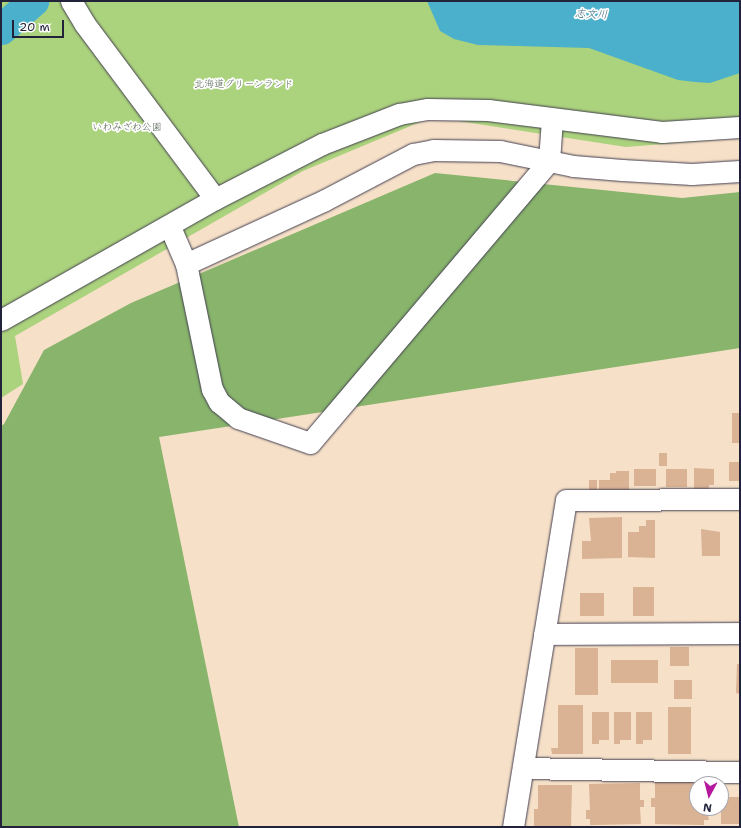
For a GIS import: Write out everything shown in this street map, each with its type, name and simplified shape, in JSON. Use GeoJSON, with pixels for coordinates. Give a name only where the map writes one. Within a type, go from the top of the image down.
{"type":"FeatureCollection","features":[{"type":"Feature","properties":{"kind":"street"},"geometry":{"type":"LineString","coordinates":[[71,1],[84,23],[215,199]]}},
{"type":"Feature","properties":{"kind":"street"},"geometry":{"type":"LineString","coordinates":[[1,320],[170,227],[215,199],[322,144],[399,114],[428,109],[488,110],[662,132],[740,127]]}},
{"type":"Feature","properties":{"kind":"street"},"geometry":{"type":"LineString","coordinates":[[170,227],[186,264],[212,389],[218,402],[238,418],[310,443],[549,161],[552,119]]}},
{"type":"Feature","properties":{"kind":"street"},"geometry":{"type":"LineString","coordinates":[[186,264],[323,201],[413,154],[433,150],[500,152],[572,166],[692,174],[740,171]]}},
{"type":"Feature","properties":{"kind":"street"},"geometry":{"type":"LineString","coordinates":[[513,827],[566,500],[740,499]]}},
{"type":"Feature","properties":{"kind":"street"},"geometry":{"type":"LineString","coordinates":[[544,634],[740,633]]}},
{"type":"Feature","properties":{"kind":"street"},"geometry":{"type":"LineString","coordinates":[[522,768],[740,772]]}},
{"type":"Feature","properties":{"kind":"green space","name":"いわみざわ公園"},"geometry":{"type":"Polygon","coordinates":[[[1,1],[740,1],[740,138],[626,147],[432,117],[303,171],[15,336],[23,384],[1,398],[1,1]]]}},
{"type":"Feature","properties":{"kind":"green space"},"geometry":{"type":"Polygon","coordinates":[[[435,173],[682,198],[740,192],[740,348],[159,437],[239,827],[1,827],[1,426],[4,424],[44,350],[131,303],[435,173]]]}},
{"type":"Feature","properties":{"kind":"water"},"geometry":{"type":"Polygon","coordinates":[[[427,1],[740,1],[740,73],[710,83],[695,82],[678,80],[589,48],[478,45],[454,39],[440,31],[427,1]]]}},
{"type":"Feature","properties":{"kind":"building"},"geometry":{"type":"Polygon","coordinates":[[[732,413],[740,413],[740,443],[732,443],[732,413]]]}},
{"type":"Feature","properties":{"kind":"building"},"geometry":{"type":"Polygon","coordinates":[[[659,453],[667,453],[667,466],[659,466],[659,453]]]}},
{"type":"Feature","properties":{"kind":"building"},"geometry":{"type":"Polygon","coordinates":[[[729,462],[740,462],[740,481],[729,481],[729,462]]]}},
{"type":"Feature","properties":{"kind":"building"},"geometry":{"type":"Polygon","coordinates":[[[694,468],[714,469],[714,485],[709,485],[709,489],[694,489],[694,468]]]}},
{"type":"Feature","properties":{"kind":"building"},"geometry":{"type":"Polygon","coordinates":[[[634,469],[656,469],[656,486],[634,486],[634,469]]]}},
{"type":"Feature","properties":{"kind":"building"},"geometry":{"type":"Polygon","coordinates":[[[666,469],[687,469],[687,487],[666,487],[666,469]]]}},
{"type":"Feature","properties":{"kind":"building"},"geometry":{"type":"Polygon","coordinates":[[[616,471],[629,471],[629,491],[599,491],[599,480],[610,480],[610,473],[616,473],[616,471]]]}},
{"type":"Feature","properties":{"kind":"building"},"geometry":{"type":"Polygon","coordinates":[[[589,480],[597,480],[597,491],[589,491],[589,480]]]}},
{"type":"Feature","properties":{"kind":"building"},"geometry":{"type":"Polygon","coordinates":[[[622,517],[622,558],[582,559],[582,541],[591,541],[589,518],[622,517]]]}},
{"type":"Feature","properties":{"kind":"building"},"geometry":{"type":"Polygon","coordinates":[[[646,520],[655,520],[655,558],[628,557],[628,532],[639,532],[639,526],[646,526],[646,520]]]}},
{"type":"Feature","properties":{"kind":"building"},"geometry":{"type":"Polygon","coordinates":[[[701,529],[720,532],[720,556],[702,556],[701,529]]]}},
{"type":"Feature","properties":{"kind":"building"},"geometry":{"type":"Polygon","coordinates":[[[633,587],[654,587],[654,616],[633,616],[633,587]]]}},
{"type":"Feature","properties":{"kind":"building"},"geometry":{"type":"Polygon","coordinates":[[[580,593],[604,593],[604,616],[580,616],[580,593]]]}},
{"type":"Feature","properties":{"kind":"building"},"geometry":{"type":"Polygon","coordinates":[[[670,647],[689,647],[689,666],[670,666],[670,647]]]}},
{"type":"Feature","properties":{"kind":"building"},"geometry":{"type":"Polygon","coordinates":[[[575,648],[598,648],[598,695],[575,695],[575,648]]]}},
{"type":"Feature","properties":{"kind":"building"},"geometry":{"type":"Polygon","coordinates":[[[611,660],[658,660],[658,683],[611,683],[611,660]]]}},
{"type":"Feature","properties":{"kind":"building"},"geometry":{"type":"Polygon","coordinates":[[[737,664],[740,664],[740,694],[736,693],[737,664]]]}},
{"type":"Feature","properties":{"kind":"building"},"geometry":{"type":"Polygon","coordinates":[[[674,680],[692,680],[692,699],[674,699],[674,680]]]}},
{"type":"Feature","properties":{"kind":"building"},"geometry":{"type":"Polygon","coordinates":[[[558,705],[583,705],[583,754],[552,754],[551,748],[558,748],[558,705]]]}},
{"type":"Feature","properties":{"kind":"building"},"geometry":{"type":"Polygon","coordinates":[[[668,707],[691,707],[691,754],[668,754],[668,707]]]}},
{"type":"Feature","properties":{"kind":"building"},"geometry":{"type":"Polygon","coordinates":[[[592,712],[609,712],[609,740],[599,740],[599,744],[592,744],[592,712]]]}},
{"type":"Feature","properties":{"kind":"building"},"geometry":{"type":"Polygon","coordinates":[[[614,712],[631,712],[631,740],[620,740],[620,744],[614,744],[614,712]]]}},
{"type":"Feature","properties":{"kind":"building"},"geometry":{"type":"Polygon","coordinates":[[[636,712],[652,712],[652,740],[643,740],[643,744],[636,744],[636,712]]]}},
{"type":"Feature","properties":{"kind":"building"},"geometry":{"type":"Polygon","coordinates":[[[655,781],[689,782],[689,816],[708,816],[709,820],[704,820],[704,825],[655,824],[655,807],[651,807],[651,798],[655,798],[655,781]]]}},
{"type":"Feature","properties":{"kind":"building"},"geometry":{"type":"Polygon","coordinates":[[[640,783],[640,800],[644,800],[644,807],[640,807],[641,824],[590,825],[590,819],[586,819],[586,810],[590,810],[589,784],[640,783]]]}},
{"type":"Feature","properties":{"kind":"building"},"geometry":{"type":"Polygon","coordinates":[[[538,785],[572,785],[571,827],[534,827],[534,809],[538,809],[538,785]]]}},
{"type":"Feature","properties":{"kind":"building"},"geometry":{"type":"Polygon","coordinates":[[[729,797],[740,797],[740,824],[721,824],[721,816],[729,816],[729,797]]]}},
{"type":"Feature","properties":{"kind":"waterway","name":"志文川"},"geometry":{"type":"LineString","coordinates":[[1,29],[33,1]]}},
{"type":"Feature","properties":{"kind":"park label","name":"北海道グリーンランド"},"geometry":{"type":"Point","coordinates":[244,84]}}]}
